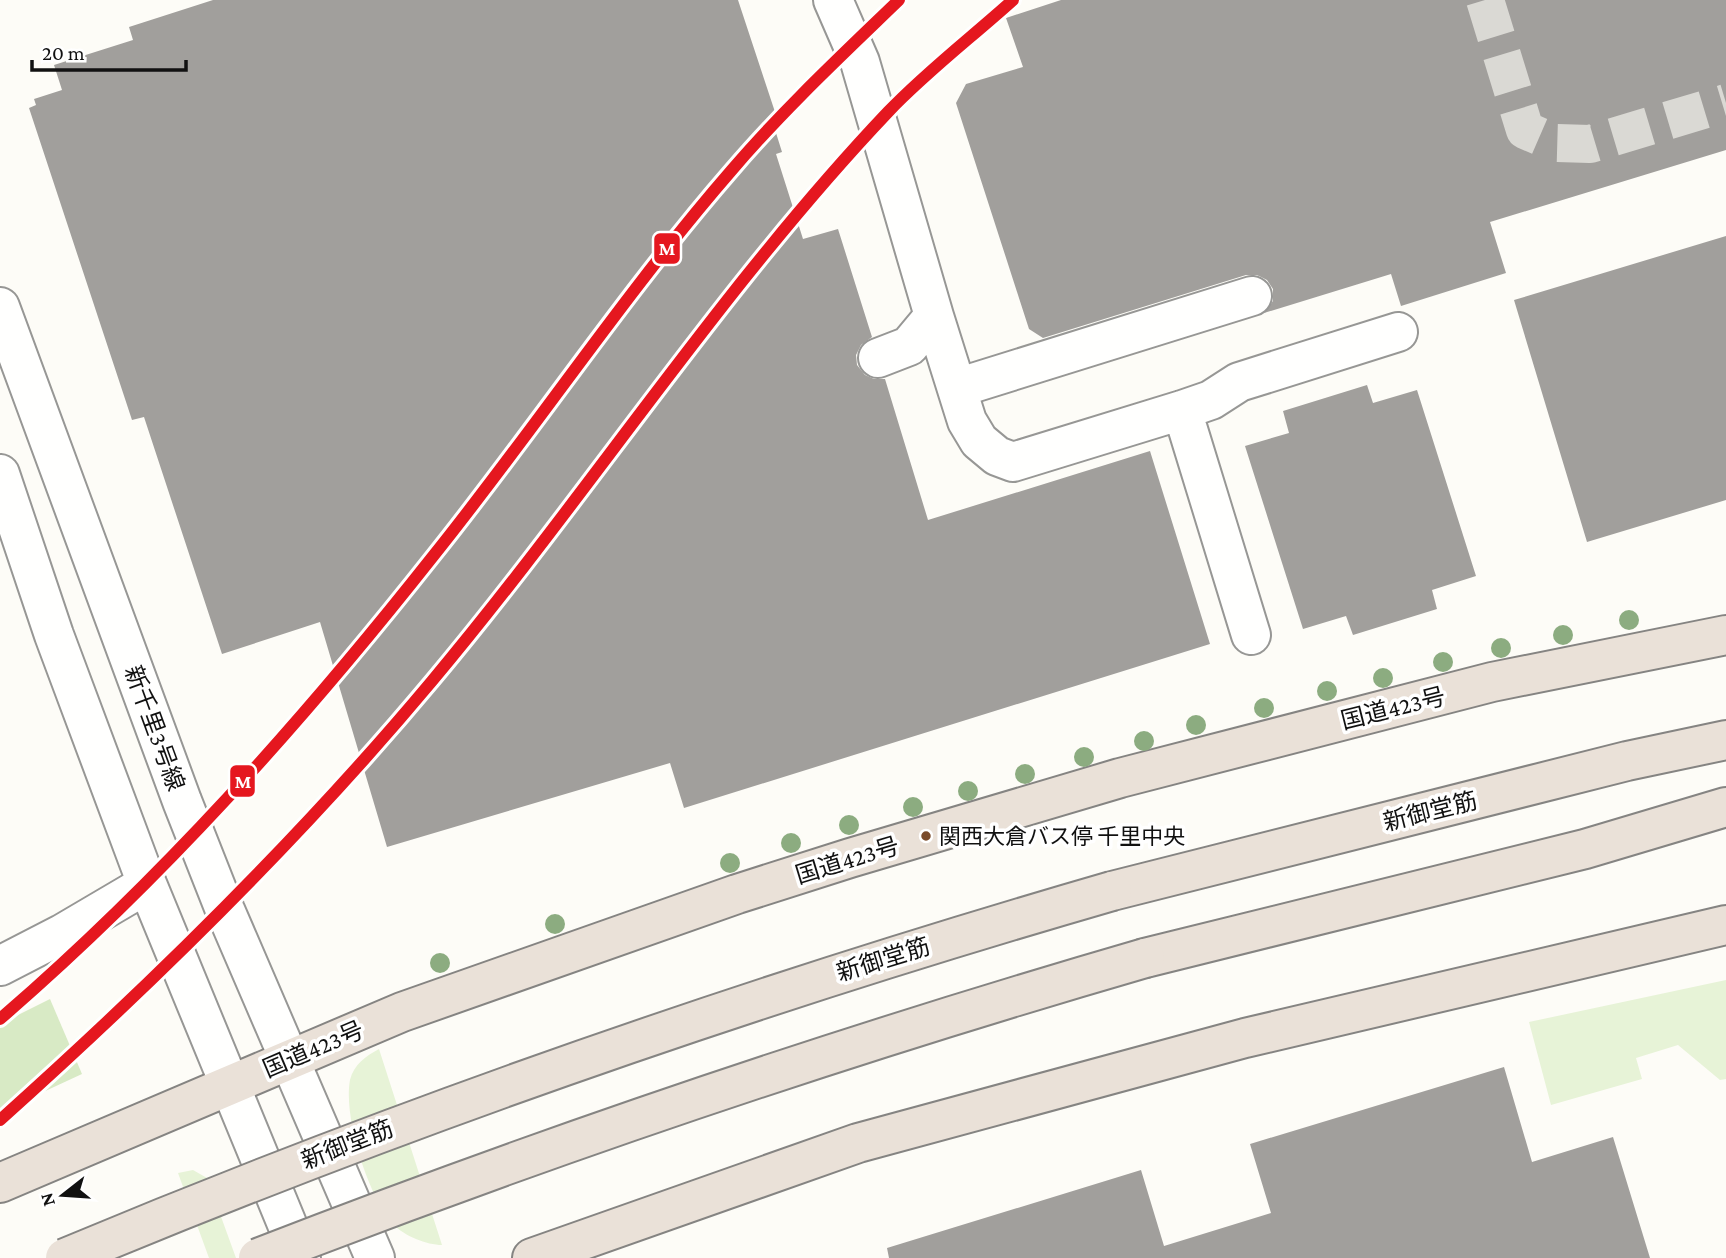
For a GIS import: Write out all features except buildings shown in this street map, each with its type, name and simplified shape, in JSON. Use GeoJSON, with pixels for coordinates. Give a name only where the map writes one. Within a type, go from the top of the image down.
{"type":"FeatureCollection","features":[{"type":"Feature","properties":{"kind":"highway","name":"国道423号"},"geometry":{"type":"LineString","coordinates":[[0,1183],[402,1012],[737,894],[1120,778],[1492,682],[1726,635]]}},
{"type":"Feature","properties":{"kind":"highway"},"geometry":{"type":"LineString","coordinates":[[1627,761],[1726,726]]}},
{"type":"Feature","properties":{"kind":"highway","name":"新御堂筋"},"geometry":{"type":"LineString","coordinates":[[65,1258],[400,1124],[639,1039],[881,958],[1112,891],[1627,761],[1726,740]]}},
{"type":"Feature","properties":{"kind":"highway"},"geometry":{"type":"LineString","coordinates":[[258,1258],[438,1188],[763,1075],[1145,958],[1585,849],[1726,807]]}},
{"type":"Feature","properties":{"kind":"highway"},"geometry":{"type":"LineString","coordinates":[[1585,849],[1726,832]]}},
{"type":"Feature","properties":{"kind":"highway"},"geometry":{"type":"LineString","coordinates":[[531,1258],[858,1143],[1245,1038],[1726,925]]}},
{"type":"Feature","properties":{"kind":"street"},"geometry":{"type":"LineString","coordinates":[[833,0],[860,62],[933,316],[967,421],[979,441],[1018,476],[1211,400],[1239,382],[1398,332]]}},
{"type":"Feature","properties":{"kind":"street"},"geometry":{"type":"LineString","coordinates":[[957,388],[1252,296]]}},
{"type":"Feature","properties":{"kind":"street","name":"新千里3号線"},"geometry":{"type":"LineString","coordinates":[[0,307],[187,813],[375,1258]]}},
{"type":"Feature","properties":{"kind":"street"},"geometry":{"type":"LineString","coordinates":[[878,358],[909,346],[933,316]]}},
{"type":"Feature","properties":{"kind":"street"},"geometry":{"type":"LineString","coordinates":[[1182,410],[1251,635]]}},
{"type":"Feature","properties":{"kind":"street"},"geometry":{"type":"LineString","coordinates":[[0,474],[54,635],[147,884],[301,1258]]}},
{"type":"Feature","properties":{"kind":"street"},"geometry":{"type":"LineString","coordinates":[[0,966],[147,884]]}},
{"type":"Feature","properties":{"kind":"green space"},"geometry":{"type":"Polygon","coordinates":[[[1726,980],[1726,1079],[1720,1080],[1678,1045],[1636,1058],[1642,1079],[1551,1105],[1529,1022],[1726,980]]]}},
{"type":"Feature","properties":{"kind":"green space"},"geometry":{"type":"Polygon","coordinates":[[[50,999],[82,1074],[0,1112],[0,1024],[50,999]]]}},
{"type":"Feature","properties":{"kind":"green space"},"geometry":{"type":"Polygon","coordinates":[[[379,1049],[442,1245],[416,1239],[393,1224],[375,1195],[360,1155],[350,1114],[350,1080],[361,1061],[379,1049]]]}},
{"type":"Feature","properties":{"kind":"green space"},"geometry":{"type":"Polygon","coordinates":[[[193,1170],[207,1178],[236,1258],[209,1258],[178,1173],[193,1170]]]}},
{"type":"Feature","properties":{"kind":"tunnel"},"geometry":{"type":"LineString","coordinates":[[1485,0],[1525,130],[1555,143],[1590,144],[1726,103]]}},
{"type":"Feature","properties":{"kind":"transit line","name":"M"},"geometry":{"type":"LineString","coordinates":[[0,1019],[117,911],[228,798],[281,739],[434,555],[692,217],[771,126],[899,0]]}},
{"type":"Feature","properties":{"kind":"transit line","name":"M"},"geometry":{"type":"LineString","coordinates":[[0,1120],[169,963],[278,853],[382,740],[490,610],[711,320],[827,179],[903,97],[1013,0]]}},
{"type":"Feature","properties":{"kind":"place","name":"関西大倉バス停 千里中央"},"geometry":{"type":"Point","coordinates":[926,836]}}]}
